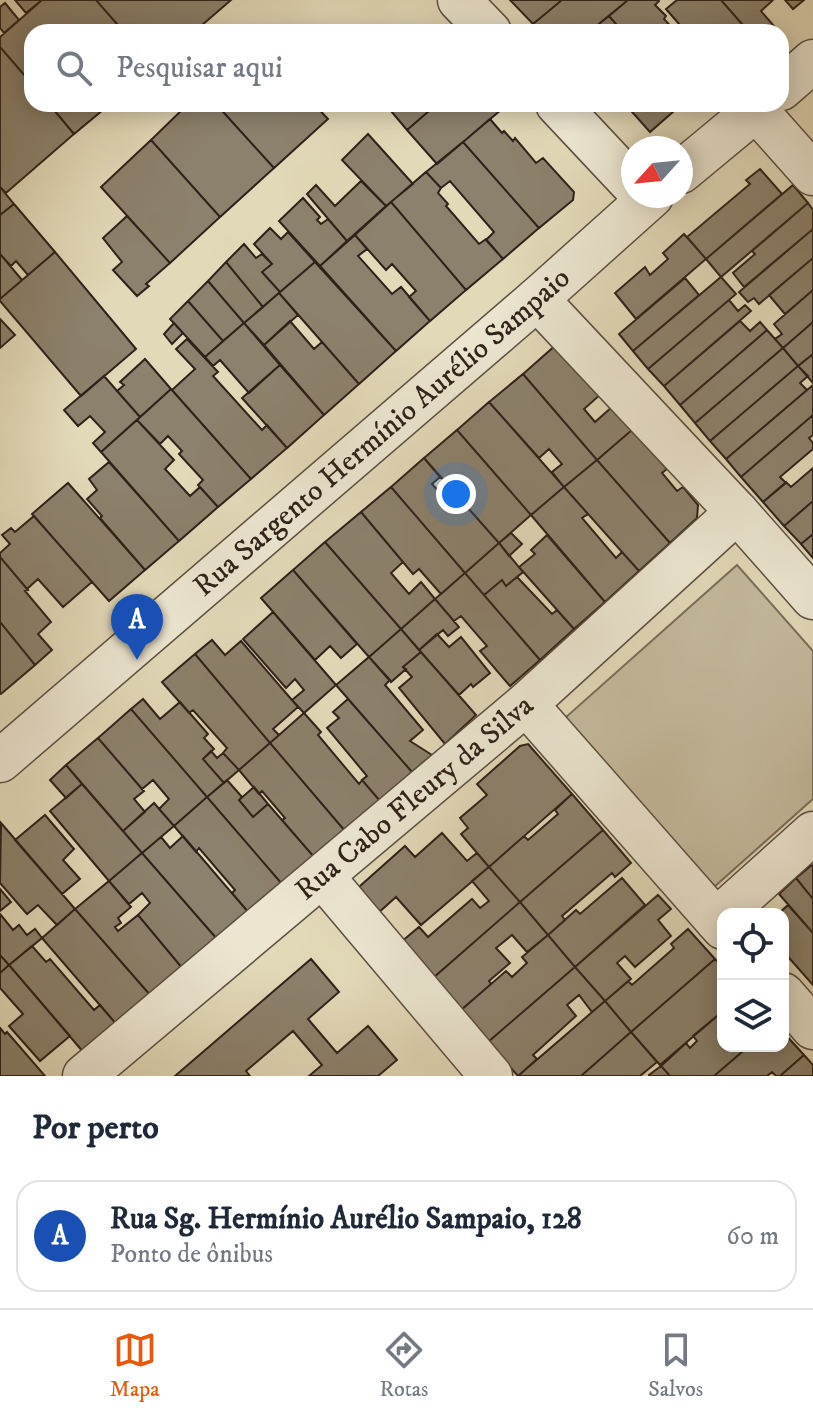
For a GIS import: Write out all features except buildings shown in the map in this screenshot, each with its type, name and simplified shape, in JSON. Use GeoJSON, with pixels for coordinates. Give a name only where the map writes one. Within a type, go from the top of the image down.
{"type":"FeatureCollection","features":[{"type":"Feature","properties":{"kind":"street"},"geometry":{"type":"LineString","coordinates":[[459,0],[482,24]]}},
{"type":"Feature","properties":{"kind":"street"},"geometry":{"type":"LineString","coordinates":[[789,82],[813,61]]}},
{"type":"Feature","properties":{"kind":"street"},"geometry":{"type":"LineString","coordinates":[[565,112],[621,170]]}},
{"type":"Feature","properties":{"kind":"street"},"geometry":{"type":"LineString","coordinates":[[693,162],[754,112]]}},
{"type":"Feature","properties":{"kind":"street"},"geometry":{"type":"LineString","coordinates":[[774,112],[813,174]]}},
{"type":"Feature","properties":{"kind":"street","name":"Rua Sargento Hermínio Aurélio Sampaio"},"geometry":{"type":"LineString","coordinates":[[0,761],[537,299],[630,208]]}},
{"type":"Feature","properties":{"kind":"street"},"geometry":{"type":"LineString","coordinates":[[537,299],[737,512],[813,598]]}},
{"type":"Feature","properties":{"kind":"street","name":"Rua Cabo Fleury da Silva"},"geometry":{"type":"LineString","coordinates":[[84,1076],[526,704],[737,512]]}},
{"type":"Feature","properties":{"kind":"street"},"geometry":{"type":"LineString","coordinates":[[526,704],[717,922]]}},
{"type":"Feature","properties":{"kind":"street"},"geometry":{"type":"LineString","coordinates":[[736,908],[813,833]]}},
{"type":"Feature","properties":{"kind":"street"},"geometry":{"type":"LineString","coordinates":[[323,877],[491,1076]]}},
{"type":"Feature","properties":{"kind":"street"},"geometry":{"type":"LineString","coordinates":[[789,1001],[813,1028]]}},
{"type":"Feature","properties":{"kind":"shaded area"},"geometry":{"type":"Polygon","coordinates":[[[737,565],[813,651],[813,799],[714,887],[565,718],[737,565]]]}},
{"type":"Feature","properties":{"kind":"place","name":"Rua Sg. Hermínio Aurélio Sampaio, 128"},"geometry":{"type":"Point","coordinates":[137,660]}}]}
